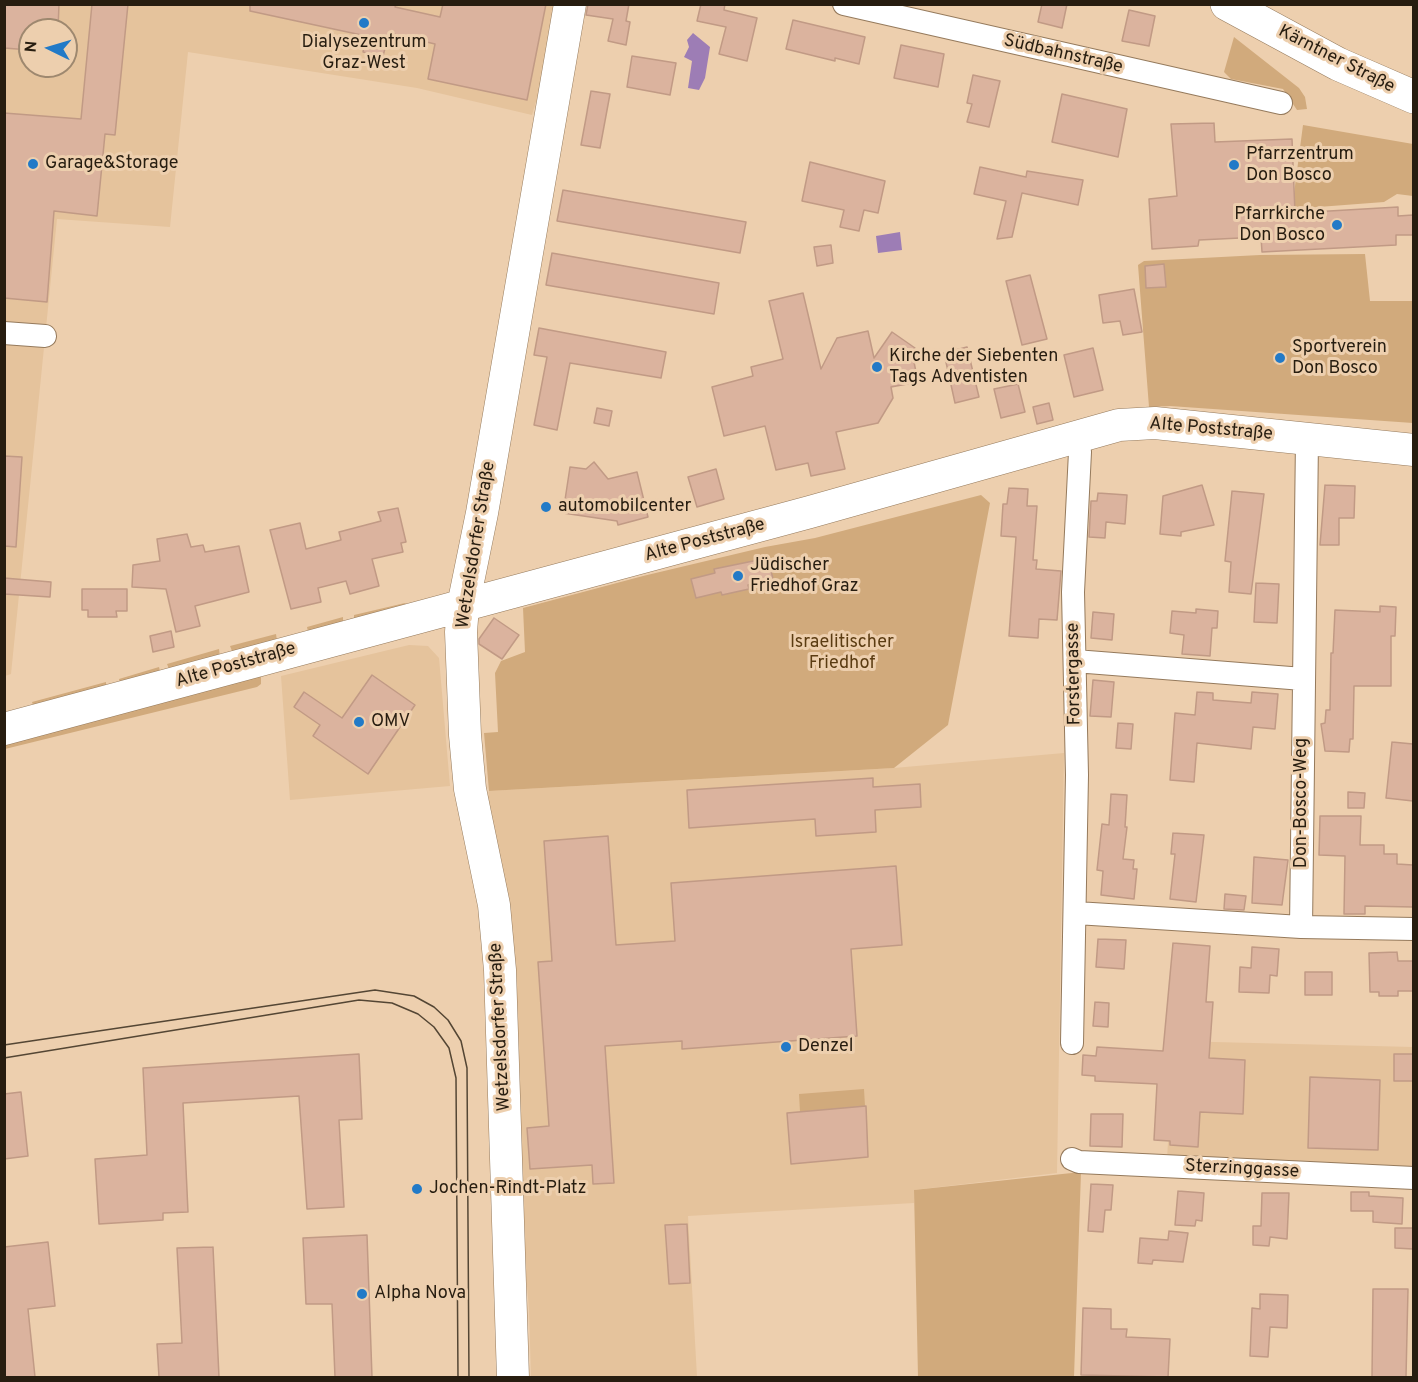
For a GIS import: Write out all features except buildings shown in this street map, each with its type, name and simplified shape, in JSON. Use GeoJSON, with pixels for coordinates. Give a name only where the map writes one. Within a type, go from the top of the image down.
{"type":"FeatureCollection","features":[{"type":"Feature","properties":{"kind":"main road","name":"Wetzelsdorfer Straße"},"geometry":{"type":"LineString","coordinates":[[513,1377],[500,970],[494,905],[472,799],[465,735],[461,632],[463,606],[482,513],[570,4]]}},
{"type":"Feature","properties":{"kind":"main road","name":"Kärntner Straße"},"geometry":{"type":"LineString","coordinates":[[1227,4],[1373,81],[1413,97]]}},
{"type":"Feature","properties":{"kind":"main road"},"geometry":{"type":"LineString","coordinates":[[1373,81],[1413,104]]}},
{"type":"Feature","properties":{"kind":"main road","name":"Alte Poststraße"},"geometry":{"type":"LineString","coordinates":[[4,729],[932,479],[1076,435],[1119,425],[1155,423],[1413,450]]}},
{"type":"Feature","properties":{"kind":"street","name":"Südbahnstraße"},"geometry":{"type":"LineString","coordinates":[[844,4],[1281,103]]}},
{"type":"Feature","properties":{"kind":"street"},"geometry":{"type":"LineString","coordinates":[[4,333],[45,336]]}},
{"type":"Feature","properties":{"kind":"street","name":"Forstergasse"},"geometry":{"type":"LineString","coordinates":[[1072,1044],[1076,913],[1073,592],[1080,452],[1076,435]]}},
{"type":"Feature","properties":{"kind":"street","name":"Don-Bosco-Weg"},"geometry":{"type":"LineString","coordinates":[[1301,927],[1307,439]]}},
{"type":"Feature","properties":{"kind":"street"},"geometry":{"type":"LineString","coordinates":[[1075,661],[1303,679]]}},
{"type":"Feature","properties":{"kind":"street"},"geometry":{"type":"LineString","coordinates":[[1076,913],[1301,927],[1413,929]]}},
{"type":"Feature","properties":{"kind":"street","name":"Sterzinggasse"},"geometry":{"type":"LineString","coordinates":[[1072,1159],[1079,1162],[1413,1178]]}},
{"type":"Feature","properties":{"kind":"shaded area"},"geometry":{"type":"Polygon","coordinates":[[[4,5],[565,5],[532,115],[417,88],[188,52],[170,227],[57,219],[11,674],[5,676],[4,5]]]}},
{"type":"Feature","properties":{"kind":"shaded area"},"geometry":{"type":"Polygon","coordinates":[[[693,33],[710,47],[705,78],[699,90],[688,88],[692,61],[684,57],[689,47],[687,40],[693,33]]]}},
{"type":"Feature","properties":{"kind":"shaded area"},"geometry":{"type":"Polygon","coordinates":[[[900,232],[902,250],[878,253],[876,236],[900,232]]]}},
{"type":"Feature","properties":{"kind":"shaded area"},"geometry":{"type":"Polygon","coordinates":[[[409,645],[428,646],[439,658],[450,786],[290,800],[281,676],[409,645]]]}},
{"type":"Feature","properties":{"kind":"shaded area","name":"Denzel"},"geometry":{"type":"Polygon","coordinates":[[[1064,753],[1057,1173],[914,1190],[914,1203],[688,1216],[697,1377],[531,1377],[529,1309],[486,807],[489,791],[894,768],[1064,753]]]}},
{"type":"Feature","properties":{"kind":"shaded area"},"geometry":{"type":"Polygon","coordinates":[[[1174,1041],[1413,1047],[1413,1182],[1166,1176],[1174,1041]]]}},
{"type":"Feature","properties":{"kind":"green space"},"geometry":{"type":"Polygon","coordinates":[[[1234,37],[1299,88],[1305,97],[1307,109],[1297,110],[1283,89],[1231,79],[1224,72],[1234,37]]]}},
{"type":"Feature","properties":{"kind":"green space"},"geometry":{"type":"Polygon","coordinates":[[[1303,125],[1413,144],[1413,196],[1397,194],[1384,202],[1292,209],[1303,125]]]}},
{"type":"Feature","properties":{"kind":"green space","name":"Sportverein Don Bosco"},"geometry":{"type":"Polygon","coordinates":[[[1365,254],[1370,301],[1413,301],[1413,423],[1170,406],[1149,407],[1138,265],[1144,261],[1260,255],[1365,254]]]}},
{"type":"Feature","properties":{"kind":"green space","name":"Israelitischer Friedhof"},"geometry":{"type":"Polygon","coordinates":[[[981,495],[990,503],[948,725],[894,768],[489,791],[484,733],[498,732],[495,673],[501,661],[525,652],[523,608],[643,576],[765,547],[815,538],[981,495]]]}},
{"type":"Feature","properties":{"kind":"green space"},"geometry":{"type":"Polygon","coordinates":[[[405,603],[408,606],[354,619],[354,615],[405,603]]]}},
{"type":"Feature","properties":{"kind":"green space"},"geometry":{"type":"Polygon","coordinates":[[[343,617],[343,625],[308,632],[307,627],[343,617]]]}},
{"type":"Feature","properties":{"kind":"green space"},"geometry":{"type":"Polygon","coordinates":[[[276,634],[277,641],[234,653],[230,646],[276,634]]]}},
{"type":"Feature","properties":{"kind":"green space"},"geometry":{"type":"Polygon","coordinates":[[[219,649],[220,657],[169,669],[167,664],[219,649]]]}},
{"type":"Feature","properties":{"kind":"green space"},"geometry":{"type":"Polygon","coordinates":[[[159,667],[160,671],[120,683],[119,679],[159,667]]]}},
{"type":"Feature","properties":{"kind":"green space"},"geometry":{"type":"Polygon","coordinates":[[[261,675],[261,684],[257,687],[5,749],[5,739],[261,675]]]}},
{"type":"Feature","properties":{"kind":"green space"},"geometry":{"type":"Polygon","coordinates":[[[106,682],[106,687],[33,705],[32,702],[106,682]]]}},
{"type":"Feature","properties":{"kind":"green space"},"geometry":{"type":"Polygon","coordinates":[[[864,1089],[865,1106],[800,1112],[799,1094],[864,1089]]]}},
{"type":"Feature","properties":{"kind":"green space"},"geometry":{"type":"Polygon","coordinates":[[[1081,1172],[1074,1377],[918,1377],[914,1190],[1081,1172]]]}},
{"type":"Feature","properties":{"kind":"tram line"},"geometry":{"type":"LineString","coordinates":[[4,1045],[375,990],[414,996],[434,1007],[448,1020],[461,1041],[467,1068],[469,1378]]}},
{"type":"Feature","properties":{"kind":"tram line"},"geometry":{"type":"LineString","coordinates":[[4,1058],[359,1000],[392,1003],[418,1014],[434,1027],[449,1048],[456,1078],[458,1378]]}},
{"type":"Feature","properties":{"kind":"place","name":"Dialysezentrum Graz-West"},"geometry":{"type":"Point","coordinates":[364,23]}},
{"type":"Feature","properties":{"kind":"place","name":"Garage&Storage"},"geometry":{"type":"Point","coordinates":[33,164]}},
{"type":"Feature","properties":{"kind":"place","name":"Pfarrzentrum Don Bosco"},"geometry":{"type":"Point","coordinates":[1234,165]}},
{"type":"Feature","properties":{"kind":"place","name":"Pfarrkirche Don Bosco"},"geometry":{"type":"Point","coordinates":[1337,225]}},
{"type":"Feature","properties":{"kind":"place","name":"Sportverein Don Bosco"},"geometry":{"type":"Point","coordinates":[1280,358]}},
{"type":"Feature","properties":{"kind":"place","name":"Kirche der Siebenten Tags Adventisten"},"geometry":{"type":"Point","coordinates":[877,367]}},
{"type":"Feature","properties":{"kind":"place","name":"automobilcenter"},"geometry":{"type":"Point","coordinates":[546,507]}},
{"type":"Feature","properties":{"kind":"place","name":"Jüdischer Friedhof Graz"},"geometry":{"type":"Point","coordinates":[738,576]}},
{"type":"Feature","properties":{"kind":"place","name":"OMV"},"geometry":{"type":"Point","coordinates":[359,722]}},
{"type":"Feature","properties":{"kind":"place","name":"Denzel"},"geometry":{"type":"Point","coordinates":[786,1047]}},
{"type":"Feature","properties":{"kind":"place","name":"Jochen-Rindt-Platz"},"geometry":{"type":"Point","coordinates":[417,1189]}},
{"type":"Feature","properties":{"kind":"place","name":"Alpha Nova"},"geometry":{"type":"Point","coordinates":[362,1294]}}]}
